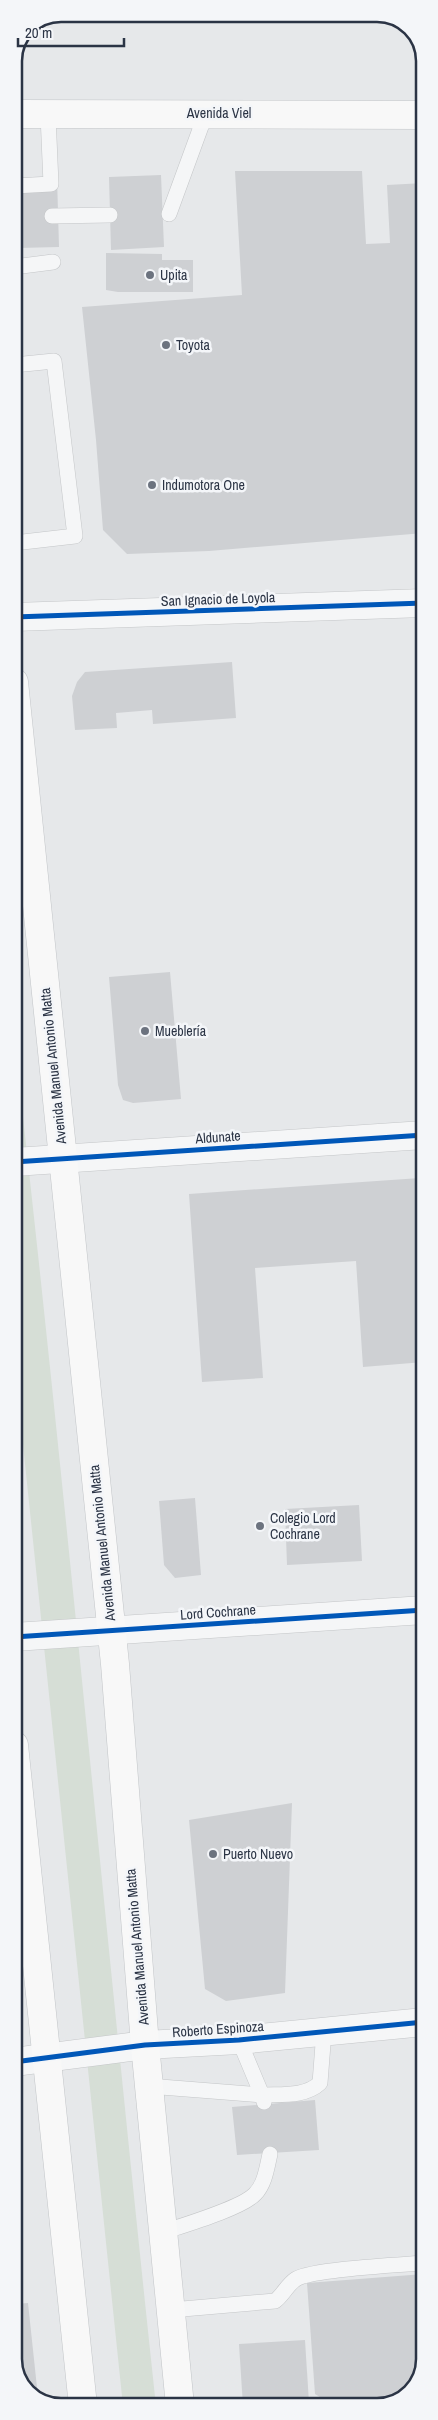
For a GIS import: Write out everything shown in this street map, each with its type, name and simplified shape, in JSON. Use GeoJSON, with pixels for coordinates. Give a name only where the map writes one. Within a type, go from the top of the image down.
{"type":"FeatureCollection","features":[{"type":"Feature","properties":{"kind":"main road","name":"Avenida Viel"},"geometry":{"type":"LineString","coordinates":[[22,114],[206,113],[415,115]]}},
{"type":"Feature","properties":{"kind":"main road","name":"Avenida Manuel Antonio Matta"},"geometry":{"type":"LineString","coordinates":[[22,763],[111,1630],[144,2045],[179,2397]]}},
{"type":"Feature","properties":{"kind":"main road"},"geometry":{"type":"LineString","coordinates":[[23,1826],[82,2397]]}},
{"type":"Feature","properties":{"kind":"street","name":"San Ignacio de Loyola"},"geometry":{"type":"LineString","coordinates":[[22,617],[415,602]]}},
{"type":"Feature","properties":{"kind":"street","name":"Aldunate"},"geometry":{"type":"LineString","coordinates":[[22,1161],[415,1136]]}},
{"type":"Feature","properties":{"kind":"street","name":"Lord Cochrane"},"geometry":{"type":"LineString","coordinates":[[23,1636],[416,1611]]}},
{"type":"Feature","properties":{"kind":"street","name":"Roberto Espinoza"},"geometry":{"type":"LineString","coordinates":[[23,2061],[144,2045],[239,2040],[416,2023]]}},
{"type":"Feature","properties":{"kind":"lane"},"geometry":{"type":"LineString","coordinates":[[169,214],[206,113]]}},
{"type":"Feature","properties":{"kind":"lane"},"geometry":{"type":"LineString","coordinates":[[22,186],[51,184],[48,115]]}},
{"type":"Feature","properties":{"kind":"lane"},"geometry":{"type":"LineString","coordinates":[[52,216],[110,216]]}},
{"type":"Feature","properties":{"kind":"lane"},"geometry":{"type":"LineString","coordinates":[[22,266],[53,262]]}},
{"type":"Feature","properties":{"kind":"lane"},"geometry":{"type":"LineString","coordinates":[[22,363],[54,361],[75,536],[22,542]]}},
{"type":"Feature","properties":{"kind":"lane"},"geometry":{"type":"LineString","coordinates":[[148,2086],[263,2099],[312,2090],[320,2083],[324,2031]]}},
{"type":"Feature","properties":{"kind":"lane"},"geometry":{"type":"LineString","coordinates":[[239,2040],[263,2099]]}},
{"type":"Feature","properties":{"kind":"lane"},"geometry":{"type":"LineString","coordinates":[[163,2232],[224,2211],[255,2194],[265,2174],[270,2154]]}},
{"type":"Feature","properties":{"kind":"lane"},"geometry":{"type":"LineString","coordinates":[[171,2310],[274,2301],[283,2295],[288,2285],[298,2278],[337,2271],[416,2264]]}},
{"type":"Feature","properties":{"kind":"shaded area"},"geometry":{"type":"Polygon","coordinates":[[[22,1113],[155,2397],[122,2397],[23,1441],[22,1113]]]}},
{"type":"Feature","properties":{"kind":"building"},"geometry":{"type":"Polygon","coordinates":[[[235,171],[362,171],[366,244],[390,243],[387,185],[415,183],[415,534],[209,551],[127,554],[103,530],[82,307],[242,295],[235,171]]]}},
{"type":"Feature","properties":{"kind":"building"},"geometry":{"type":"Polygon","coordinates":[[[161,175],[164,247],[111,250],[109,177],[161,175]]]}},
{"type":"Feature","properties":{"kind":"building"},"geometry":{"type":"Polygon","coordinates":[[[57,177],[59,247],[22,248],[22,178],[57,177]]]}},
{"type":"Feature","properties":{"kind":"building","name":"Upita"},"geometry":{"type":"Polygon","coordinates":[[[106,253],[162,254],[162,260],[193,260],[193,292],[118,292],[106,290],[106,253]]]}},
{"type":"Feature","properties":{"kind":"building"},"geometry":{"type":"Polygon","coordinates":[[[232,662],[236,718],[153,724],[152,710],[116,713],[117,728],[75,730],[72,696],[77,682],[85,672],[232,662]]]}},
{"type":"Feature","properties":{"kind":"building","name":"Mueblería"},"geometry":{"type":"Polygon","coordinates":[[[170,972],[181,1099],[133,1103],[123,1100],[118,1085],[109,977],[170,972]]]}},
{"type":"Feature","properties":{"kind":"building"},"geometry":{"type":"Polygon","coordinates":[[[415,1178],[416,1363],[363,1367],[356,1261],[255,1268],[263,1378],[202,1382],[189,1194],[415,1178]]]}},
{"type":"Feature","properties":{"kind":"building"},"geometry":{"type":"Polygon","coordinates":[[[195,1498],[201,1575],[175,1578],[164,1565],[159,1501],[195,1498]]]}},
{"type":"Feature","properties":{"kind":"building"},"geometry":{"type":"Polygon","coordinates":[[[359,1505],[362,1561],[287,1565],[285,1509],[359,1505]]]}},
{"type":"Feature","properties":{"kind":"building"},"geometry":{"type":"Polygon","coordinates":[[[292,1803],[285,1993],[226,2001],[205,1989],[189,1820],[292,1803]]]}},
{"type":"Feature","properties":{"kind":"building"},"geometry":{"type":"Polygon","coordinates":[[[315,2100],[319,2150],[237,2155],[232,2107],[315,2100]]]}},
{"type":"Feature","properties":{"kind":"building"},"geometry":{"type":"Polygon","coordinates":[[[416,2275],[416,2358],[415,2366],[406,2384],[394,2393],[381,2397],[320,2397],[315,2394],[307,2283],[416,2275]]]}},
{"type":"Feature","properties":{"kind":"building"},"geometry":{"type":"Polygon","coordinates":[[[23,2303],[28,2303],[37,2388],[27,2376],[23,2363],[23,2303]]]}},
{"type":"Feature","properties":{"kind":"building"},"geometry":{"type":"Polygon","coordinates":[[[305,2340],[309,2397],[242,2397],[239,2344],[305,2340]]]}},
{"type":"Feature","properties":{"kind":"cycle path"},"geometry":{"type":"LineString","coordinates":[[22,617],[415,603]]}},
{"type":"Feature","properties":{"kind":"cycle path"},"geometry":{"type":"LineString","coordinates":[[22,1161],[415,1136]]}},
{"type":"Feature","properties":{"kind":"cycle path"},"geometry":{"type":"LineString","coordinates":[[23,1636],[416,1611]]}},
{"type":"Feature","properties":{"kind":"cycle path"},"geometry":{"type":"LineString","coordinates":[[23,2061],[145,2045],[239,2040],[416,2023]]}},
{"type":"Feature","properties":{"kind":"place","name":"Upita"},"geometry":{"type":"Point","coordinates":[150,275]}},
{"type":"Feature","properties":{"kind":"place","name":"Toyota"},"geometry":{"type":"Point","coordinates":[166,345]}},
{"type":"Feature","properties":{"kind":"place","name":"Indumotora One"},"geometry":{"type":"Point","coordinates":[152,485]}},
{"type":"Feature","properties":{"kind":"place","name":"Mueblería"},"geometry":{"type":"Point","coordinates":[145,1031]}},
{"type":"Feature","properties":{"kind":"place","name":"Colegio Lord Cochrane"},"geometry":{"type":"Point","coordinates":[260,1526]}},
{"type":"Feature","properties":{"kind":"place","name":"Puerto Nuevo"},"geometry":{"type":"Point","coordinates":[213,1854]}}]}
